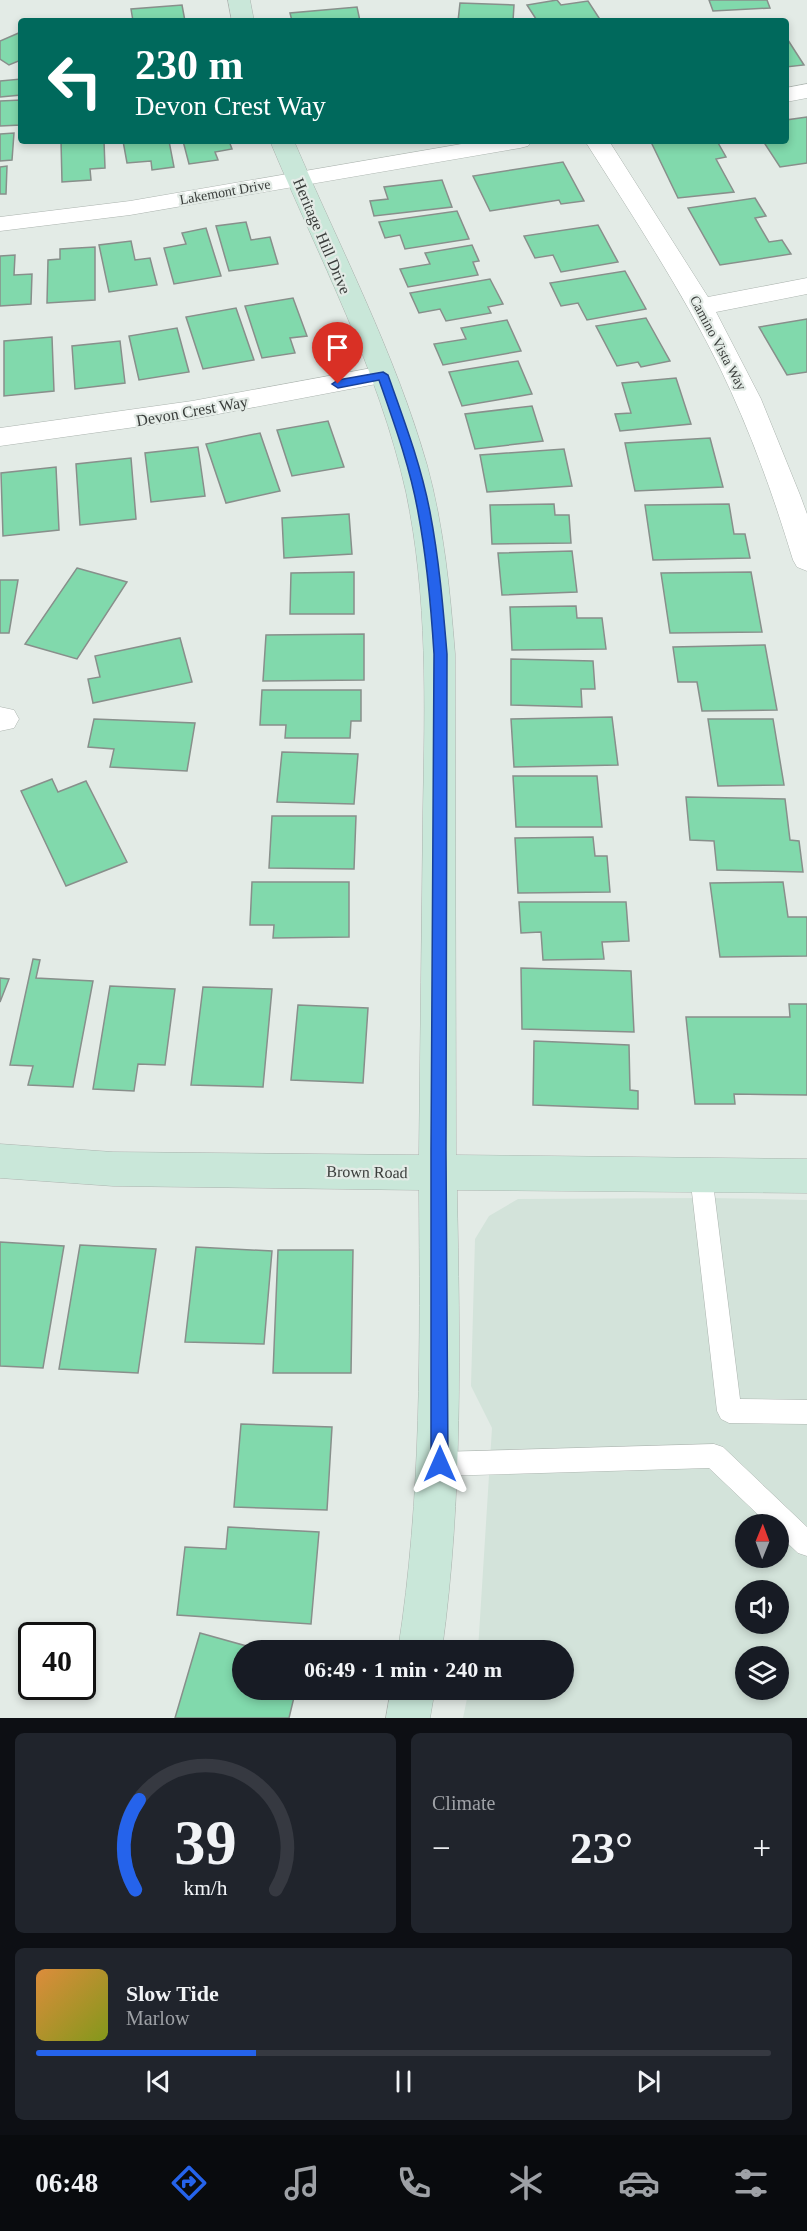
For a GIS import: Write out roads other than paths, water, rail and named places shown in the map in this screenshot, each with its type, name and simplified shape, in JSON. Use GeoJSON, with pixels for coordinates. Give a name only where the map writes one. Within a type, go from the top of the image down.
{"type":"FeatureCollection","features":[{"type":"Feature","properties":{"kind":"street"},"geometry":{"type":"LineString","coordinates":[[239,0],[242,18]]}},
{"type":"Feature","properties":{"kind":"street"},"geometry":{"type":"LineString","coordinates":[[789,94],[807,91]]}},
{"type":"Feature","properties":{"kind":"street","name":"Heritage Hill Drive"},"geometry":{"type":"LineString","coordinates":[[283,144],[383,375],[406,441],[424,511],[436,590],[440,654],[438,1173],[440,1464],[428,1603],[422,1640]]}},
{"type":"Feature","properties":{"kind":"street","name":"Lakemont Drive"},"geometry":{"type":"LineString","coordinates":[[0,224],[130,208],[503,144]]}},
{"type":"Feature","properties":{"kind":"street","name":"Camino Vista Way"},"geometry":{"type":"LineString","coordinates":[[599,144],[701,307],[738,378],[802,522],[807,560]]}},
{"type":"Feature","properties":{"kind":"street"},"geometry":{"type":"LineString","coordinates":[[701,307],[807,286]]}},
{"type":"Feature","properties":{"kind":"street","name":"Devon Crest Way"},"geometry":{"type":"LineString","coordinates":[[0,437],[82,428],[204,410],[383,375]]}},
{"type":"Feature","properties":{"kind":"street","name":"Brown Road"},"geometry":{"type":"LineString","coordinates":[[0,1161],[112,1169],[807,1176]]}},
{"type":"Feature","properties":{"kind":"street"},"geometry":{"type":"LineString","coordinates":[[408,1718],[411,1700]]}},
{"type":"Feature","properties":{"kind":"lane"},"geometry":{"type":"LineString","coordinates":[[701,1175],[729,1410],[807,1412]]}},
{"type":"Feature","properties":{"kind":"lane"},"geometry":{"type":"LineString","coordinates":[[440,1464],[714,1456],[807,1544]]}}]}
